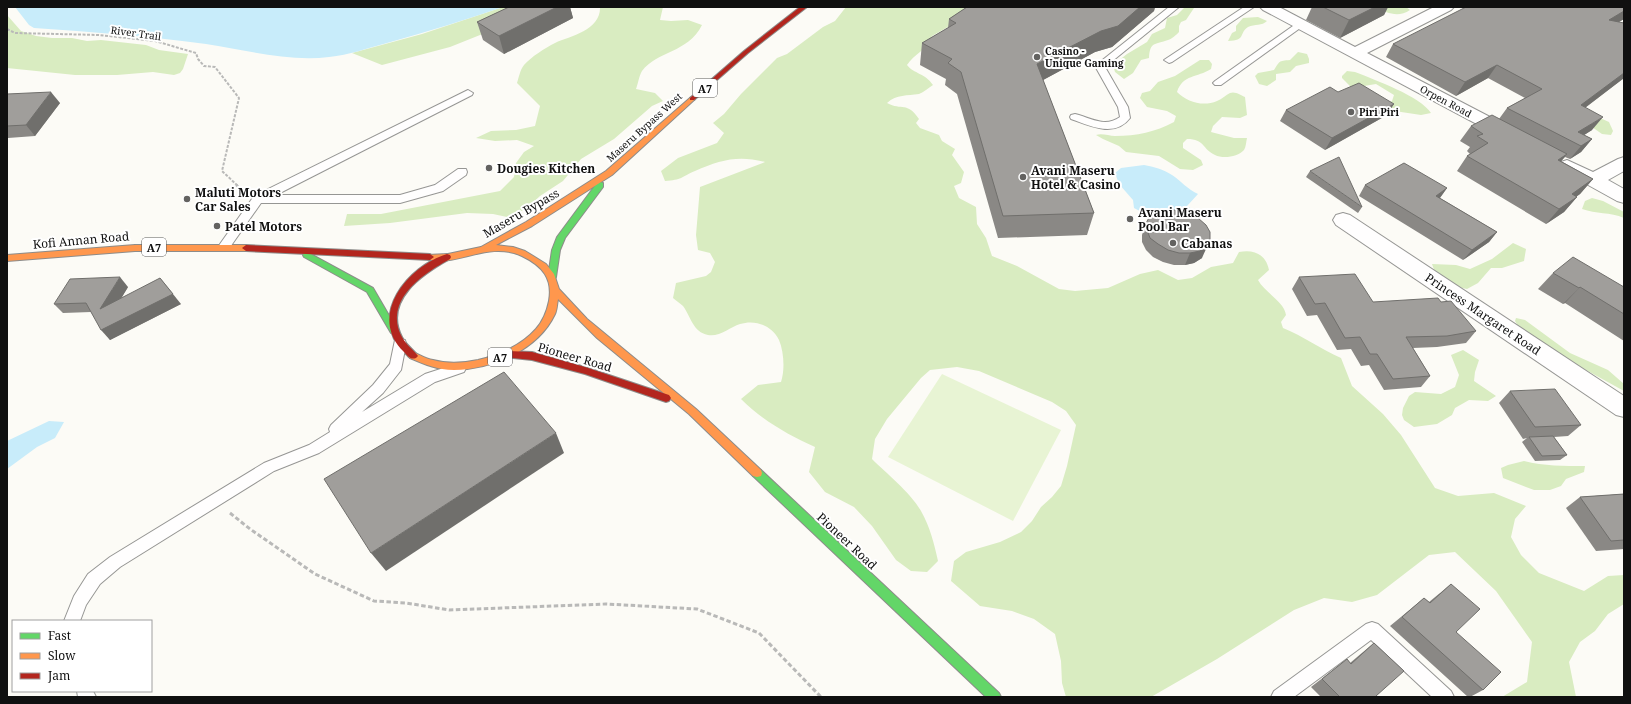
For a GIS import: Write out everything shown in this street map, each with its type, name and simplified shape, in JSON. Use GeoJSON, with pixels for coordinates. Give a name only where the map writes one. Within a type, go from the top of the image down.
{"type":"FeatureCollection","features":[{"type":"Feature","properties":{"kind":"main road","name":"Maseru Bypass West"},"geometry":{"type":"LineString","coordinates":[[609,173],[746,52],[804,7]]}},
{"type":"Feature","properties":{"kind":"main road","name":"Maseru Bypass"},"geometry":{"type":"LineString","coordinates":[[484,248],[529,224],[609,173]]}},
{"type":"Feature","properties":{"kind":"main road","name":"A7"},"geometry":{"type":"LineString","coordinates":[[552,277],[544,266],[533,257],[519,251],[502,248],[484,248],[466,251],[448,257],[430,265],[404,289],[396,303],[392,318],[394,331],[400,344],[410,354],[426,362],[444,366],[464,366],[485,362],[505,355],[523,345],[537,332],[548,318],[554,304],[555,290],[552,277],[556,250],[561,237],[609,173]]}},
{"type":"Feature","properties":{"kind":"main road","name":"Kofi Annan Road"},"geometry":{"type":"LineString","coordinates":[[7,258],[135,248],[224,247],[301,252],[448,257]]}},
{"type":"Feature","properties":{"kind":"main road","name":"Kofi Annan Road"},"geometry":{"type":"LineString","coordinates":[[301,252],[370,290],[394,331]]}},
{"type":"Feature","properties":{"kind":"main road","name":"Pioneer Road"},"geometry":{"type":"LineString","coordinates":[[555,290],[576,314],[647,376],[683,404],[995,697]]}},
{"type":"Feature","properties":{"kind":"main road","name":"Pioneer Road"},"geometry":{"type":"LineString","coordinates":[[505,355],[532,356],[585,371],[683,404]]}},
{"type":"Feature","properties":{"kind":"street","name":"Orpen Road"},"geometry":{"type":"LineString","coordinates":[[1268,7],[1525,143]]}},
{"type":"Feature","properties":{"kind":"street"},"geometry":{"type":"LineString","coordinates":[[1355,53],[1446,7]]}},
{"type":"Feature","properties":{"kind":"street"},"geometry":{"type":"LineString","coordinates":[[1553,158],[1624,197]]}},
{"type":"Feature","properties":{"kind":"street"},"geometry":{"type":"LineString","coordinates":[[1594,180],[1624,162]]}},
{"type":"Feature","properties":{"kind":"street","name":"Princess Margaret Road"},"geometry":{"type":"LineString","coordinates":[[1343,220],[1624,408]]}},
{"type":"Feature","properties":{"kind":"lane"},"geometry":{"type":"LineString","coordinates":[[1074,117],[1102,126],[1116,125],[1125,118],[1123,107],[1100,66],[1175,7]]}},
{"type":"Feature","properties":{"kind":"lane"},"geometry":{"type":"LineString","coordinates":[[1170,60],[1250,7]]}},
{"type":"Feature","properties":{"kind":"lane"},"geometry":{"type":"LineString","coordinates":[[1218,83],[1300,24]]}},
{"type":"Feature","properties":{"kind":"lane"},"geometry":{"type":"LineString","coordinates":[[224,247],[258,199],[468,93]]}},
{"type":"Feature","properties":{"kind":"lane"},"geometry":{"type":"LineString","coordinates":[[258,199],[400,199],[439,188],[462,172]]}},
{"type":"Feature","properties":{"kind":"lane"},"geometry":{"type":"LineString","coordinates":[[314,449],[378,389],[396,366],[400,344]]}},
{"type":"Feature","properties":{"kind":"lane"},"geometry":{"type":"LineString","coordinates":[[72,620],[80,601],[94,579],[115,562],[269,467],[314,449],[430,378],[464,366]]}},
{"type":"Feature","properties":{"kind":"lane"},"geometry":{"type":"LineString","coordinates":[[1284,696],[1372,630],[1445,697]]}},
{"type":"Feature","properties":{"kind":"path","name":"River Trail"},"geometry":{"type":"LineString","coordinates":[[7,29],[15,33],[99,35],[155,41],[196,54],[204,66],[215,67],[239,98],[222,171],[244,191],[258,199]]}},
{"type":"Feature","properties":{"kind":"path"},"geometry":{"type":"LineString","coordinates":[[215,500],[250,530],[315,574],[349,588],[374,601],[406,602],[449,610],[606,604],[697,609],[759,633],[821,697]]}},
{"type":"Feature","properties":{"kind":"green space"},"geometry":{"type":"Polygon","coordinates":[[[503,7],[539,7],[485,33],[450,47],[382,65],[352,53],[422,34],[503,7]]]}},
{"type":"Feature","properties":{"kind":"green space"},"geometry":{"type":"Polygon","coordinates":[[[600,7],[663,7],[660,20],[688,20],[702,25],[689,41],[681,47],[648,64],[642,71],[636,89],[655,93],[663,101],[652,106],[614,139],[581,159],[563,181],[540,196],[526,209],[507,217],[493,214],[467,213],[390,223],[344,226],[347,214],[381,214],[500,191],[514,177],[516,163],[524,152],[534,146],[517,140],[495,141],[476,138],[491,131],[516,130],[535,126],[540,106],[517,83],[524,65],[547,47],[577,35],[590,27],[599,15],[600,7]]]}},
{"type":"Feature","properties":{"kind":"green space"},"geometry":{"type":"Polygon","coordinates":[[[846,7],[983,7],[932,36],[927,45],[907,65],[927,78],[933,85],[919,94],[898,97],[887,103],[911,110],[919,119],[916,123],[920,128],[939,135],[942,141],[955,149],[952,155],[964,172],[961,183],[954,186],[959,198],[976,207],[977,224],[986,238],[992,256],[1017,266],[1059,289],[1075,291],[1108,288],[1140,274],[1158,270],[1178,280],[1192,278],[1211,267],[1233,263],[1239,252],[1250,251],[1259,254],[1265,260],[1269,270],[1258,280],[1285,310],[1286,315],[1281,322],[1283,328],[1341,358],[1352,386],[1383,414],[1401,435],[1435,488],[1458,496],[1494,493],[1526,506],[1515,519],[1511,537],[1521,555],[1539,573],[1584,591],[1608,576],[1624,575],[1624,604],[1608,614],[1595,631],[1580,642],[1569,662],[1576,697],[1502,697],[1527,682],[1532,642],[1496,591],[1455,552],[1429,555],[1377,595],[1352,602],[1324,598],[1294,610],[1217,659],[1151,697],[1066,697],[1062,683],[1061,661],[1055,634],[1034,619],[1012,611],[980,606],[951,581],[954,561],[966,552],[1000,542],[1021,532],[1032,521],[1041,507],[1061,486],[1076,425],[1066,411],[1052,402],[979,371],[957,367],[930,370],[921,378],[887,419],[875,439],[872,459],[905,490],[917,504],[929,529],[938,561],[927,572],[911,571],[896,560],[872,526],[854,507],[825,492],[809,472],[815,447],[776,426],[758,414],[741,399],[758,385],[781,382],[783,372],[783,355],[781,345],[776,335],[768,327],[752,322],[736,325],[717,335],[708,335],[699,331],[693,324],[683,306],[673,298],[676,283],[706,276],[711,272],[715,262],[710,253],[698,250],[696,235],[700,187],[765,162],[746,159],[721,161],[671,181],[665,181],[661,171],[678,158],[717,143],[724,133],[713,123],[724,114],[741,94],[777,58],[787,54],[823,27],[835,21],[846,7]]]}},
{"type":"Feature","properties":{"kind":"green space"},"geometry":{"type":"Polygon","coordinates":[[[1185,7],[1197,7],[1194,8],[1186,20],[1181,22],[1179,32],[1177,34],[1172,38],[1154,44],[1152,46],[1149,58],[1141,60],[1133,73],[1124,79],[1115,72],[1113,65],[1127,54],[1147,42],[1152,34],[1165,28],[1167,18],[1177,15],[1185,7]]]}},
{"type":"Feature","properties":{"kind":"green space"},"geometry":{"type":"Polygon","coordinates":[[[1375,7],[1406,7],[1410,10],[1401,14],[1392,14],[1375,7]]]}},
{"type":"Feature","properties":{"kind":"green space"},"geometry":{"type":"Polygon","coordinates":[[[7,15],[21,31],[36,36],[72,38],[87,41],[101,40],[146,45],[159,50],[188,54],[183,69],[180,73],[174,75],[153,72],[117,75],[75,75],[7,68],[7,15]]]}},
{"type":"Feature","properties":{"kind":"green space"},"geometry":{"type":"Polygon","coordinates":[[[1258,17],[1267,21],[1263,24],[1248,27],[1240,38],[1228,41],[1232,33],[1236,31],[1236,26],[1243,18],[1258,17]]]}},
{"type":"Feature","properties":{"kind":"green space"},"geometry":{"type":"Polygon","coordinates":[[[1298,52],[1307,54],[1309,63],[1296,66],[1290,72],[1276,74],[1276,80],[1267,86],[1259,84],[1255,76],[1258,73],[1274,70],[1280,62],[1290,60],[1298,52]]]}},
{"type":"Feature","properties":{"kind":"green space"},"geometry":{"type":"Polygon","coordinates":[[[1200,60],[1209,60],[1212,64],[1211,69],[1187,79],[1183,82],[1177,92],[1190,101],[1206,104],[1217,101],[1234,92],[1245,97],[1247,115],[1240,118],[1222,117],[1213,126],[1211,132],[1234,138],[1247,138],[1244,150],[1230,157],[1222,157],[1211,153],[1200,142],[1193,139],[1187,139],[1183,143],[1183,148],[1201,160],[1203,165],[1193,170],[1180,169],[1159,156],[1126,152],[1119,146],[1096,135],[1103,134],[1115,136],[1138,134],[1153,131],[1174,122],[1176,116],[1167,111],[1147,107],[1140,98],[1142,93],[1150,91],[1158,82],[1175,76],[1200,60]]]}},
{"type":"Feature","properties":{"kind":"green space"},"geometry":{"type":"Polygon","coordinates":[[[1347,71],[1355,72],[1396,89],[1417,101],[1431,113],[1421,115],[1388,110],[1383,104],[1392,101],[1394,95],[1376,84],[1352,88],[1342,78],[1347,71]]]}},
{"type":"Feature","properties":{"kind":"green space"},"geometry":{"type":"Polygon","coordinates":[[[1589,113],[1609,122],[1613,131],[1611,135],[1602,134],[1589,125],[1589,113]]]}},
{"type":"Feature","properties":{"kind":"green space"},"geometry":{"type":"Polygon","coordinates":[[[1592,198],[1603,201],[1624,212],[1624,218],[1582,209],[1585,201],[1592,198]]]}},
{"type":"Feature","properties":{"kind":"green space"},"geometry":{"type":"Polygon","coordinates":[[[1513,243],[1526,249],[1524,261],[1502,268],[1491,268],[1478,283],[1467,289],[1453,286],[1437,278],[1432,264],[1456,265],[1470,269],[1492,259],[1513,243]]]}},
{"type":"Feature","properties":{"kind":"green space"},"geometry":{"type":"Polygon","coordinates":[[[1516,318],[1525,320],[1570,353],[1608,370],[1624,384],[1624,391],[1566,359],[1518,326],[1515,321],[1516,318]]]}},
{"type":"Feature","properties":{"kind":"green space"},"geometry":{"type":"Polygon","coordinates":[[[1463,350],[1479,360],[1474,381],[1496,396],[1488,401],[1469,400],[1455,408],[1452,415],[1437,424],[1414,427],[1404,420],[1402,415],[1403,408],[1409,396],[1415,392],[1441,394],[1455,387],[1459,375],[1451,355],[1463,350]]]}},
{"type":"Feature","properties":{"kind":"green space"},"geometry":{"type":"Polygon","coordinates":[[[942,374],[1061,430],[1013,521],[888,457],[942,374]]]}},
{"type":"Feature","properties":{"kind":"green space"},"geometry":{"type":"Polygon","coordinates":[[[1524,461],[1547,465],[1585,466],[1584,472],[1566,479],[1561,486],[1550,490],[1534,490],[1503,478],[1501,468],[1524,461]]]}},
{"type":"Feature","properties":{"kind":"water"},"geometry":{"type":"Polygon","coordinates":[[[15,7],[503,7],[358,51],[336,56],[298,58],[163,39],[34,28],[29,25],[15,7]]]}},
{"type":"Feature","properties":{"kind":"water"},"geometry":{"type":"Polygon","coordinates":[[[1144,165],[1158,168],[1169,173],[1198,194],[1187,206],[1197,212],[1192,217],[1175,210],[1164,208],[1159,209],[1149,216],[1134,208],[1133,200],[1119,184],[1115,173],[1121,168],[1144,165]]]}},
{"type":"Feature","properties":{"kind":"water"},"geometry":{"type":"Polygon","coordinates":[[[49,421],[64,422],[55,438],[37,447],[7,469],[7,441],[49,421]]]}},
{"type":"Feature","properties":{"kind":"building"},"geometry":{"type":"Polygon","coordinates":[[[509,7],[557,7],[499,36],[477,22],[509,7]]]}},
{"type":"Feature","properties":{"kind":"building","name":"Avani Maseru Hotel & Casino"},"geometry":{"type":"Polygon","coordinates":[[[967,7],[1140,7],[1118,26],[1101,31],[1037,64],[1094,213],[1003,216],[961,72],[948,63],[952,59],[922,43],[956,23],[949,19],[967,7]]]}},
{"type":"Feature","properties":{"kind":"building"},"geometry":{"type":"Polygon","coordinates":[[[1323,7],[1375,7],[1349,20],[1323,7]]]}},
{"type":"Feature","properties":{"kind":"building"},"geometry":{"type":"Polygon","coordinates":[[[1466,7],[1624,7],[1624,11],[1609,20],[1624,23],[1624,73],[1581,105],[1603,117],[1578,132],[1592,139],[1581,146],[1507,108],[1542,89],[1497,65],[1465,82],[1393,44],[1466,7]]]}},
{"type":"Feature","properties":{"kind":"building"},"geometry":{"type":"Polygon","coordinates":[[[1359,83],[1394,104],[1332,138],[1286,110],[1330,87],[1338,92],[1359,83]]]}},
{"type":"Feature","properties":{"kind":"building"},"geometry":{"type":"Polygon","coordinates":[[[51,92],[26,125],[7,126],[7,94],[51,92]]]}},
{"type":"Feature","properties":{"kind":"building"},"geometry":{"type":"Polygon","coordinates":[[[1492,115],[1567,154],[1558,160],[1593,179],[1572,194],[1577,197],[1559,209],[1467,156],[1488,143],[1477,136],[1483,134],[1471,126],[1492,115]]]}},
{"type":"Feature","properties":{"kind":"building"},"geometry":{"type":"Polygon","coordinates":[[[1339,157],[1362,207],[1310,171],[1339,157]]]}},
{"type":"Feature","properties":{"kind":"building"},"geometry":{"type":"Polygon","coordinates":[[[1404,163],[1447,188],[1436,196],[1497,232],[1472,250],[1365,185],[1404,163]]]}},
{"type":"Feature","properties":{"kind":"building"},"geometry":{"type":"Polygon","coordinates":[[[1177,210],[1198,218],[1206,225],[1210,232],[1210,240],[1207,246],[1200,251],[1179,253],[1168,250],[1150,238],[1146,223],[1150,216],[1157,212],[1177,210]]]}},
{"type":"Feature","properties":{"kind":"building"},"geometry":{"type":"Polygon","coordinates":[[[1573,257],[1624,287],[1624,314],[1580,287],[1579,288],[1553,273],[1573,257]]]}},
{"type":"Feature","properties":{"kind":"building"},"geometry":{"type":"Polygon","coordinates":[[[1355,274],[1373,302],[1438,298],[1441,302],[1451,301],[1476,331],[1447,336],[1406,337],[1430,376],[1393,379],[1377,354],[1370,354],[1360,337],[1345,338],[1325,303],[1315,304],[1299,277],[1355,274]]]}},
{"type":"Feature","properties":{"kind":"building"},"geometry":{"type":"Polygon","coordinates":[[[120,277],[100,309],[160,278],[173,294],[101,330],[86,303],[54,304],[70,279],[120,277]]]}},
{"type":"Feature","properties":{"kind":"building"},"geometry":{"type":"Polygon","coordinates":[[[504,372],[556,433],[371,553],[324,479],[504,372]]]}},
{"type":"Feature","properties":{"kind":"building"},"geometry":{"type":"Polygon","coordinates":[[[1555,389],[1581,425],[1535,427],[1510,391],[1555,389]]]}},
{"type":"Feature","properties":{"kind":"building"},"geometry":{"type":"Polygon","coordinates":[[[1553,436],[1567,455],[1542,456],[1529,437],[1553,436]]]}},
{"type":"Feature","properties":{"kind":"building"},"geometry":{"type":"Polygon","coordinates":[[[1624,494],[1624,540],[1611,541],[1580,497],[1624,494]]]}},
{"type":"Feature","properties":{"kind":"building"},"geometry":{"type":"Polygon","coordinates":[[[1451,584],[1480,609],[1456,632],[1501,672],[1483,690],[1402,617],[1424,598],[1430,603],[1451,584]]]}},
{"type":"Feature","properties":{"kind":"building"},"geometry":{"type":"Polygon","coordinates":[[[1374,643],[1404,671],[1376,696],[1377,697],[1340,697],[1322,679],[1347,659],[1351,664],[1374,643]]]}},
{"type":"Feature","properties":{"kind":"traffic: fast"},"geometry":{"type":"LineString","coordinates":[[552,277],[556,250],[561,237],[600,185]]}},
{"type":"Feature","properties":{"kind":"traffic: fast"},"geometry":{"type":"LineString","coordinates":[[307,255],[370,290],[394,331]]}},
{"type":"Feature","properties":{"kind":"traffic: fast"},"geometry":{"type":"LineString","coordinates":[[757,473],[995,697]]}},
{"type":"Feature","properties":{"kind":"traffic: slow"},"geometry":{"type":"LineString","coordinates":[[484,248],[529,224],[609,173],[692,99]]}},
{"type":"Feature","properties":{"kind":"traffic: slow"},"geometry":{"type":"LineString","coordinates":[[7,258],[135,248],[246,248]]}},
{"type":"Feature","properties":{"kind":"traffic: slow"},"geometry":{"type":"LineString","coordinates":[[413,356],[432,364],[454,366],[478,364],[501,357],[522,346],[539,331],[551,313],[555,292],[554,284],[548,271],[531,257],[518,251],[492,248],[448,257],[430,257]]}},
{"type":"Feature","properties":{"kind":"traffic: slow"},"geometry":{"type":"LineString","coordinates":[[555,290],[600,336],[693,411],[757,473]]}},
{"type":"Feature","properties":{"kind":"traffic: jam"},"geometry":{"type":"LineString","coordinates":[[692,99],[746,52],[804,7]]}},
{"type":"Feature","properties":{"kind":"traffic: jam"},"geometry":{"type":"LineString","coordinates":[[246,248],[430,257]]}},
{"type":"Feature","properties":{"kind":"traffic: jam"},"geometry":{"type":"LineString","coordinates":[[413,356],[397,337],[393,316],[395,306],[406,286],[415,277],[427,268],[447,257]]}},
{"type":"Feature","properties":{"kind":"traffic: jam"},"geometry":{"type":"LineString","coordinates":[[505,355],[532,356],[585,371],[666,398]]}},
{"type":"Feature","properties":{"kind":"place","name":"Casino - Unique Gaming"},"geometry":{"type":"Point","coordinates":[1037,57]}},
{"type":"Feature","properties":{"kind":"place","name":"Piri Piri"},"geometry":{"type":"Point","coordinates":[1351,112]}},
{"type":"Feature","properties":{"kind":"place","name":"Dougies Kitchen"},"geometry":{"type":"Point","coordinates":[489,168]}},
{"type":"Feature","properties":{"kind":"place","name":"Avani Maseru Hotel & Casino"},"geometry":{"type":"Point","coordinates":[1023,177]}},
{"type":"Feature","properties":{"kind":"place","name":"Maluti Motors Car Sales"},"geometry":{"type":"Point","coordinates":[187,199]}},
{"type":"Feature","properties":{"kind":"place","name":"Avani Maseru Pool Bar"},"geometry":{"type":"Point","coordinates":[1130,219]}},
{"type":"Feature","properties":{"kind":"place","name":"Patel Motors"},"geometry":{"type":"Point","coordinates":[217,226]}},
{"type":"Feature","properties":{"kind":"place","name":"Cabanas"},"geometry":{"type":"Point","coordinates":[1173,243]}}]}
